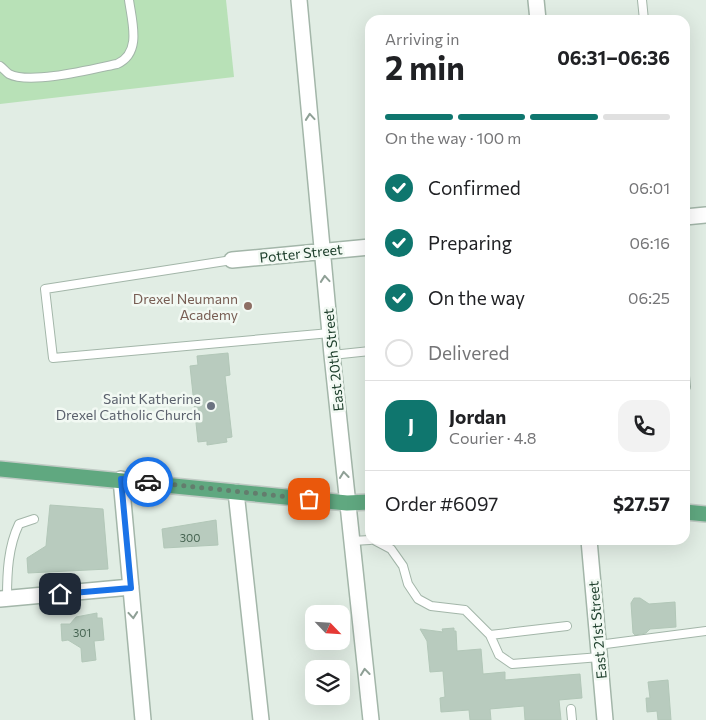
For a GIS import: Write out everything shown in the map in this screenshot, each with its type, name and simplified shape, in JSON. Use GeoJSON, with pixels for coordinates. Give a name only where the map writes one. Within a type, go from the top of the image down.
{"type":"FeatureCollection","features":[{"type":"Feature","properties":{"kind":"main road"},"geometry":{"type":"LineString","coordinates":[[0,468],[347,503],[365,502]]}},
{"type":"Feature","properties":{"kind":"main road"},"geometry":{"type":"LineString","coordinates":[[690,512],[706,514]]}},
{"type":"Feature","properties":{"kind":"street","name":"East 20th Street"},"geometry":{"type":"LineString","coordinates":[[299,0],[332,355],[370,720]]}},
{"type":"Feature","properties":{"kind":"street"},"geometry":{"type":"LineString","coordinates":[[536,0],[538,15]]}},
{"type":"Feature","properties":{"kind":"street"},"geometry":{"type":"LineString","coordinates":[[690,216],[706,215]]}},
{"type":"Feature","properties":{"kind":"street","name":"Potter Street"},"geometry":{"type":"LineString","coordinates":[[232,260],[365,247]]}},
{"type":"Feature","properties":{"kind":"street"},"geometry":{"type":"LineString","coordinates":[[121,479],[143,720]]}},
{"type":"Feature","properties":{"kind":"street"},"geometry":{"type":"LineString","coordinates":[[236,492],[261,720]]}},
{"type":"Feature","properties":{"kind":"street","name":"East 21st Street"},"geometry":{"type":"LineString","coordinates":[[589,545],[605,720]]}},
{"type":"Feature","properties":{"kind":"street"},"geometry":{"type":"LineString","coordinates":[[4,598],[131,588]]}},
{"type":"Feature","properties":{"kind":"lane"},"geometry":{"type":"LineString","coordinates":[[0,66],[9,74],[42,77],[117,64],[126,60],[133,42],[129,0]]}},
{"type":"Feature","properties":{"kind":"lane"},"geometry":{"type":"LineString","coordinates":[[642,0],[644,15]]}},
{"type":"Feature","properties":{"kind":"lane"},"geometry":{"type":"LineString","coordinates":[[232,260],[45,289],[53,358],[330,334]]}},
{"type":"Feature","properties":{"kind":"lane"},"geometry":{"type":"LineString","coordinates":[[332,355],[365,352]]}},
{"type":"Feature","properties":{"kind":"lane"},"geometry":{"type":"LineString","coordinates":[[4,598],[6,571],[15,532],[19,524],[34,519]]}},
{"type":"Feature","properties":{"kind":"lane"},"geometry":{"type":"LineString","coordinates":[[352,541],[365,540]]}},
{"type":"Feature","properties":{"kind":"lane"},"geometry":{"type":"LineString","coordinates":[[383,545],[391,549],[402,566],[408,584],[418,600],[431,606],[465,610],[490,635],[499,655],[512,664],[599,651],[706,631]]}},
{"type":"Feature","properties":{"kind":"lane"},"geometry":{"type":"LineString","coordinates":[[490,635],[567,626]]}},
{"type":"Feature","properties":{"kind":"lane"},"geometry":{"type":"LineString","coordinates":[[572,709],[572,720]]}},
{"type":"Feature","properties":{"kind":"green space"},"geometry":{"type":"Polygon","coordinates":[[[0,0],[226,0],[234,77],[0,104],[0,0]]]}},
{"type":"Feature","properties":{"kind":"building","name":"Saint Katherine Drexel Catholic Church"},"geometry":{"type":"Polygon","coordinates":[[[228,353],[230,375],[225,376],[232,437],[226,438],[227,442],[207,445],[207,441],[198,442],[190,366],[198,365],[197,356],[228,353]]]}},
{"type":"Feature","properties":{"kind":"building"},"geometry":{"type":"Polygon","coordinates":[[[50,505],[103,509],[108,569],[28,573],[27,558],[46,546],[50,505]]]}},
{"type":"Feature","properties":{"kind":"building"},"geometry":{"type":"Polygon","coordinates":[[[216,520],[218,545],[164,548],[162,529],[216,520]]]}},
{"type":"Feature","properties":{"kind":"building"},"geometry":{"type":"Polygon","coordinates":[[[634,598],[640,598],[649,604],[675,602],[676,627],[650,629],[646,633],[635,635],[633,633],[631,603],[634,598]]]}},
{"type":"Feature","properties":{"kind":"building"},"geometry":{"type":"Polygon","coordinates":[[[97,613],[97,618],[102,618],[104,640],[94,641],[96,660],[82,662],[81,648],[68,640],[62,641],[61,624],[70,624],[76,617],[97,613]]]}},
{"type":"Feature","properties":{"kind":"building"},"geometry":{"type":"Polygon","coordinates":[[[454,628],[454,631],[456,631],[457,651],[481,649],[483,674],[505,672],[505,680],[580,674],[582,698],[559,700],[561,720],[525,720],[524,706],[490,709],[491,720],[470,720],[469,710],[441,712],[440,698],[445,697],[443,671],[430,672],[427,641],[420,629],[443,632],[442,629],[454,628]]]}},
{"type":"Feature","properties":{"kind":"building"},"geometry":{"type":"Polygon","coordinates":[[[668,680],[671,720],[658,720],[657,711],[647,712],[646,698],[650,698],[648,682],[668,680]]]}},
{"type":"Feature","properties":{"kind":"way so far"},"geometry":{"type":"LineString","coordinates":[[148,482],[309,499]]}},
{"type":"Feature","properties":{"kind":"place","name":"Drexel Neumann Academy"},"geometry":{"type":"Point","coordinates":[248,306]}},
{"type":"Feature","properties":{"kind":"place","name":"Saint Katherine Drexel Catholic Church"},"geometry":{"type":"Point","coordinates":[211,406]}},
{"type":"Feature","properties":{"kind":"route"},"geometry":{"type":"LineString","coordinates":[[60,594],[131,588],[121,479],[148,482]]}}]}
